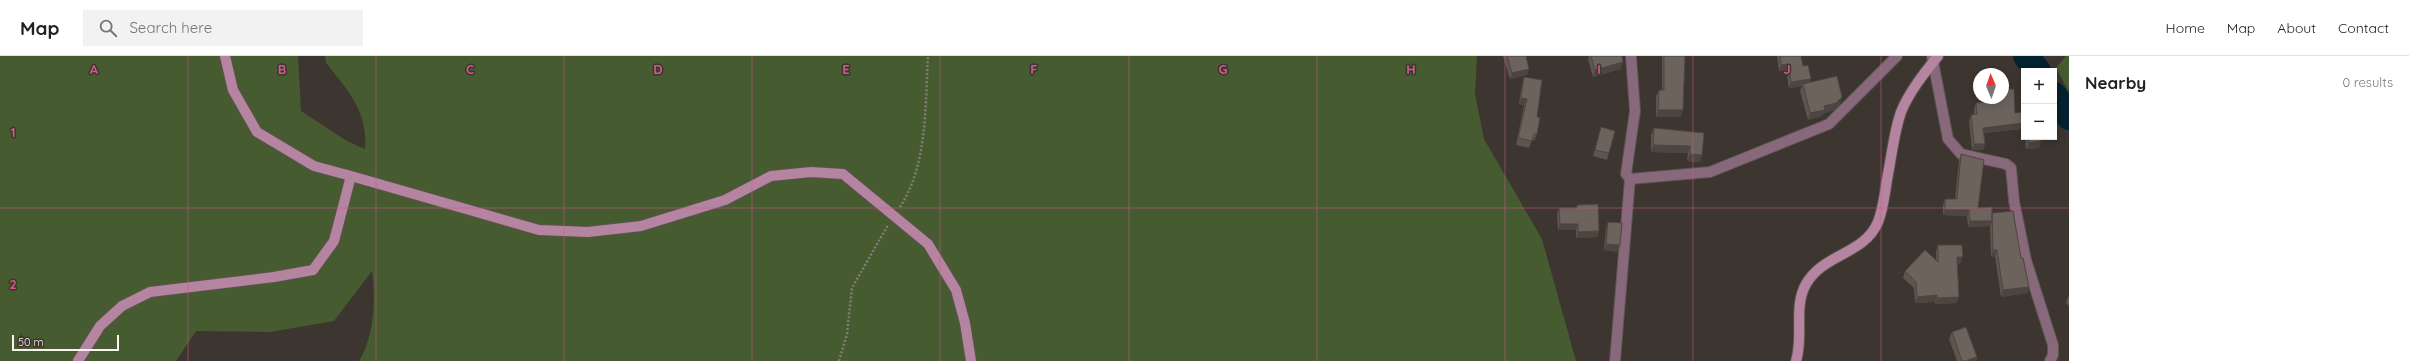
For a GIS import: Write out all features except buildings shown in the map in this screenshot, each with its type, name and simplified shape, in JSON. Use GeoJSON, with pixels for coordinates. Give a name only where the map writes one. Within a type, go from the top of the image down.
{"type":"FeatureCollection","features":[{"type":"Feature","properties":{"kind":"street"},"geometry":{"type":"LineString","coordinates":[[226,56],[233,90],[257,132],[314,166],[539,230],[588,232],[641,226],[724,200],[772,176],[811,172],[843,174],[895,214],[928,244],[956,290],[965,323],[971,361]]}},
{"type":"Feature","properties":{"kind":"street"},"geometry":{"type":"LineString","coordinates":[[1615,361],[1630,179],[1626,174],[1635,111],[1631,56]]}},
{"type":"Feature","properties":{"kind":"street"},"geometry":{"type":"LineString","coordinates":[[1630,179],[1710,172],[1829,124],[1897,56]]}},
{"type":"Feature","properties":{"kind":"street"},"geometry":{"type":"LineString","coordinates":[[1796,361],[1800,342],[1799,309],[1805,285],[1825,262],[1858,247],[1874,231],[1882,210],[1901,112],[1934,58]]}},
{"type":"Feature","properties":{"kind":"street"},"geometry":{"type":"LineString","coordinates":[[1934,58],[1948,139],[1961,154],[2006,164],[2011,168],[2014,201],[2026,260],[2053,345],[2053,355],[2050,361]]}},
{"type":"Feature","properties":{"kind":"street"},"geometry":{"type":"LineString","coordinates":[[78,361],[100,326],[122,306],[150,292],[205,286],[313,270],[334,241],[351,176]]}},
{"type":"Feature","properties":{"kind":"green space"},"geometry":{"type":"Polygon","coordinates":[[[0,56],[298,56],[301,111],[347,141],[365,149],[365,136],[360,112],[349,92],[326,63],[325,56],[1477,56],[1475,94],[1484,139],[1542,239],[1576,361],[359,361],[368,341],[373,318],[374,294],[372,271],[334,321],[270,332],[196,331],[176,361],[0,361],[0,56]]]}},
{"type":"Feature","properties":{"kind":"green space"},"geometry":{"type":"Polygon","coordinates":[[[2066,56],[2069,56],[2069,92],[2057,68],[2066,56]]]}},
{"type":"Feature","properties":{"kind":"waterway"},"geometry":{"type":"LineString","coordinates":[[2026,56],[2036,68]]}},
{"type":"Feature","properties":{"kind":"waterway"},"geometry":{"type":"LineString","coordinates":[[2057,99],[2069,117]]}}]}
